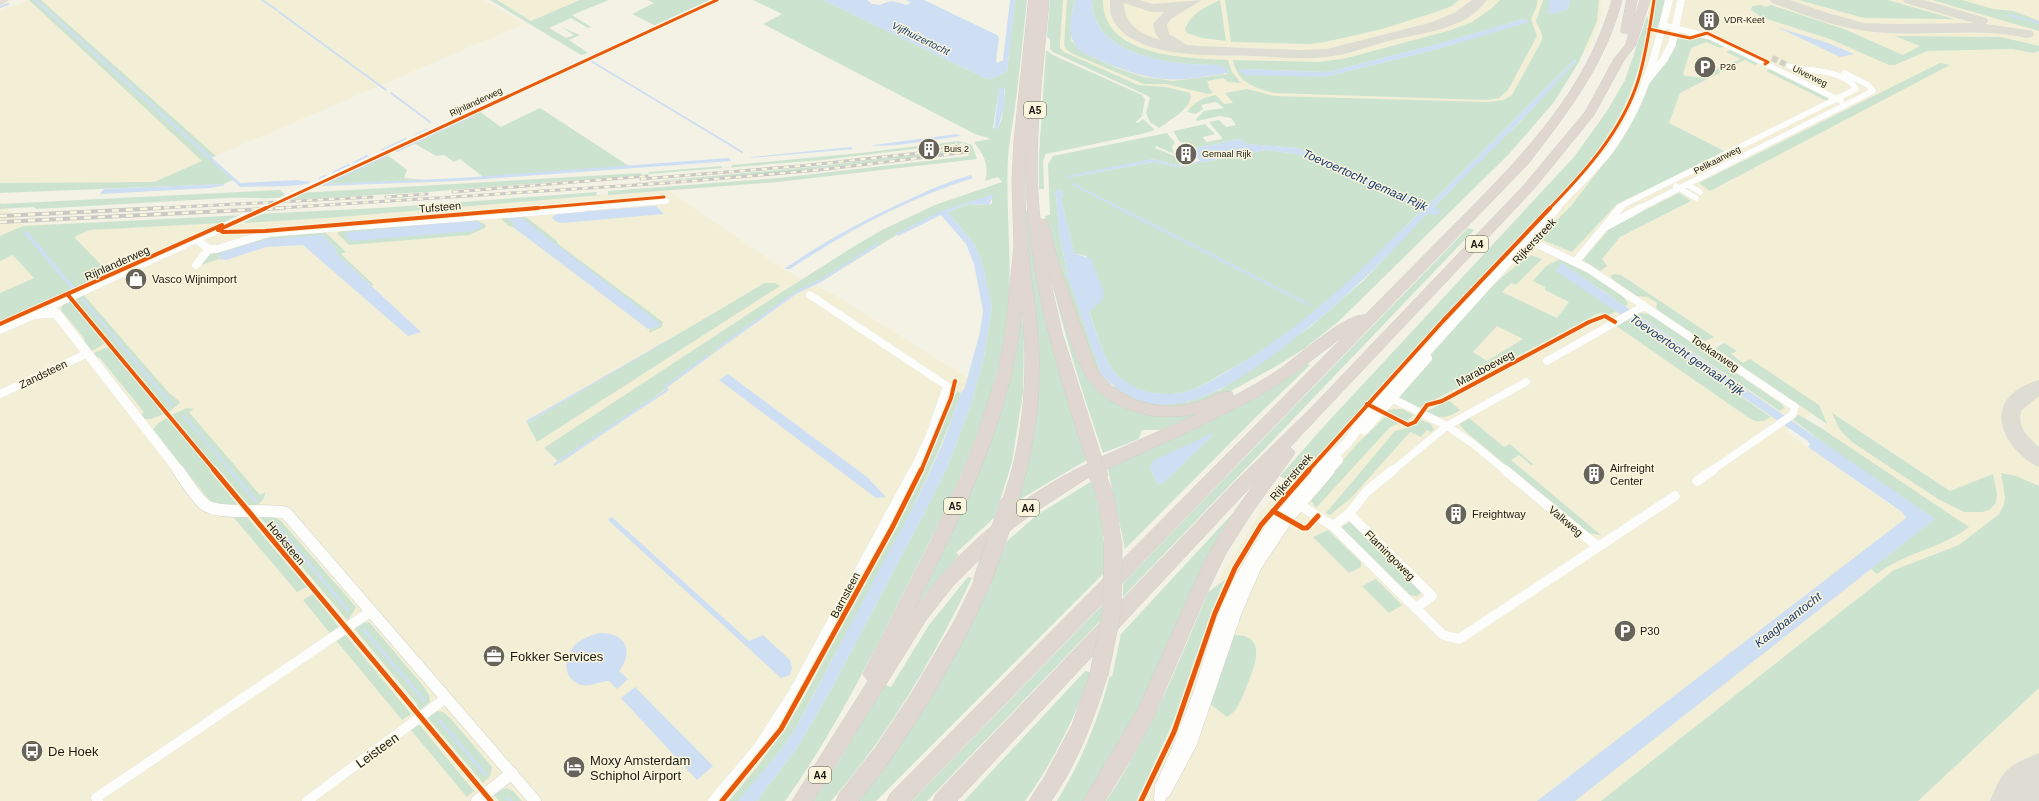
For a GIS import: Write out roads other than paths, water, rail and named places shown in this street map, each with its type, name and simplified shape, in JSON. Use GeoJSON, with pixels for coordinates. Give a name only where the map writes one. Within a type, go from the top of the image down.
{"type":"FeatureCollection","features":[{"type":"Feature","properties":{"kind":"highway"},"geometry":{"type":"LineString","coordinates":[[0,2],[4,0]]}},
{"type":"Feature","properties":{"kind":"highway","name":"A5"},"geometry":{"type":"LineString","coordinates":[[846,801],[898,732],[926,688],[960,628],[982,582],[1001,531],[1024,452],[1032,383],[1031,327],[1021,246],[1019,158],[1034,0]]}},
{"type":"Feature","properties":{"kind":"highway","name":"A5"},"geometry":{"type":"LineString","coordinates":[[1039,801],[1052,783],[1081,728],[1099,674],[1112,612],[1113,542],[1107,504],[1067,375],[1042,280],[1033,212],[1032,141],[1044,0]]}},
{"type":"Feature","properties":{"kind":"highway","name":"A4"},"geometry":{"type":"LineString","coordinates":[[1601,45],[1601,29],[1606,0]]}},
{"type":"Feature","properties":{"kind":"highway","name":"A4"},"geometry":{"type":"LineString","coordinates":[[897,801],[1524,161],[1568,106],[1585,78],[1609,30],[1617,0]]}},
{"type":"Feature","properties":{"kind":"highway","name":"A4"},"geometry":{"type":"LineString","coordinates":[[1619,59],[1632,0]]}},
{"type":"Feature","properties":{"kind":"highway","name":"A4"},"geometry":{"type":"LineString","coordinates":[[943,801],[1241,486],[1315,413],[1529,187],[1590,113],[1619,59],[1631,45],[1645,0]]}},
{"type":"Feature","properties":{"kind":"highway","name":"A4"},"geometry":{"type":"LineString","coordinates":[[1032,181],[1038,195],[1043,228],[1049,251],[1086,361],[1092,374],[1103,388],[1119,399],[1137,407],[1152,410],[1168,412],[1187,410],[1221,399],[1301,361]]}},
{"type":"Feature","properties":{"kind":"highway","name":"A5"},"geometry":{"type":"LineString","coordinates":[[836,749],[958,500],[982,445],[996,404],[1007,361],[1013,327],[1016,272],[1021,246]]}},
{"type":"Feature","properties":{"kind":"highway","name":"A4"},"geometry":{"type":"LineString","coordinates":[[802,801],[920,615],[946,582],[998,530],[1042,498],[1080,474],[1232,404],[1283,374],[1333,335],[1376,312]]}},
{"type":"Feature","properties":{"kind":"highway","name":"A4"},"geometry":{"type":"LineString","coordinates":[[1093,801],[1114,770],[1134,736],[1212,563],[1244,510],[1315,413]]}},
{"type":"Feature","properties":{"kind":"street","name":"Rijnlanderweg"},"geometry":{"type":"LineString","coordinates":[[0,329],[37,312],[48,311],[56,304],[717,0]]}},
{"type":"Feature","properties":{"kind":"street","name":"Rijkerstreek"},"geometry":{"type":"LineString","coordinates":[[1647,80],[1646,75],[1657,47],[1669,0]]}},
{"type":"Feature","properties":{"kind":"street","name":"Rijkerstreek"},"geometry":{"type":"LineString","coordinates":[[1160,800],[1161,787],[1179,748],[1230,599],[1275,521],[1295,502],[1504,267],[1564,208],[1600,164],[1601,160],[1630,120],[1647,80],[1667,54],[1676,28],[1681,0]]}},
{"type":"Feature","properties":{"kind":"street","name":"Uiverweg"},"geometry":{"type":"LineString","coordinates":[[1663,25],[1713,38],[1838,99],[1847,105]]}},
{"type":"Feature","properties":{"kind":"street","name":"Pelikaanweg"},"geometry":{"type":"LineString","coordinates":[[1576,261],[1604,229],[1613,214],[1621,206],[1855,90],[1855,86],[1830,74],[1789,66]]}},
{"type":"Feature","properties":{"kind":"street","name":"Pelikaanweg"},"geometry":{"type":"LineString","coordinates":[[1604,229],[1619,218],[1806,126],[1874,90],[1865,83],[1844,73]]}},
{"type":"Feature","properties":{"kind":"street"},"geometry":{"type":"LineString","coordinates":[[1795,121],[1806,126]]}},
{"type":"Feature","properties":{"kind":"street"},"geometry":{"type":"LineString","coordinates":[[1730,153],[1740,159]]}},
{"type":"Feature","properties":{"kind":"street"},"geometry":{"type":"LineString","coordinates":[[1670,183],[1679,188]]}},
{"type":"Feature","properties":{"kind":"street","name":"Pelikaanweg"},"geometry":{"type":"LineString","coordinates":[[1679,188],[1698,195],[1688,185]]}},
{"type":"Feature","properties":{"kind":"street","name":"Tufsteen"},"geometry":{"type":"LineString","coordinates":[[209,249],[217,249],[269,233],[666,201]]}},
{"type":"Feature","properties":{"kind":"street"},"geometry":{"type":"LineString","coordinates":[[196,265],[209,249],[197,240]]}},
{"type":"Feature","properties":{"kind":"street","name":"Toekanweg"},"geometry":{"type":"LineString","coordinates":[[1530,240],[1576,261],[1795,407],[1792,415],[1697,481]]}},
{"type":"Feature","properties":{"kind":"street","name":"Barnsteen"},"geometry":{"type":"LineString","coordinates":[[713,801],[734,779],[758,749],[782,713],[914,469],[947,386],[810,295]]}},
{"type":"Feature","properties":{"kind":"street"},"geometry":{"type":"LineString","coordinates":[[1546,361],[1644,306]]}},
{"type":"Feature","properties":{"kind":"street","name":"Hoeksteen"},"geometry":{"type":"LineString","coordinates":[[48,311],[56,313],[86,354],[205,505],[216,511],[274,510],[286,513],[370,612],[535,801]]}},
{"type":"Feature","properties":{"kind":"street","name":"Zandsteen"},"geometry":{"type":"LineString","coordinates":[[0,394],[86,354]]}},
{"type":"Feature","properties":{"kind":"street"},"geometry":{"type":"LineString","coordinates":[[1333,526],[1349,514],[1367,491],[1447,426],[1526,382]]}},
{"type":"Feature","properties":{"kind":"street","name":"Valkweg"},"geometry":{"type":"LineString","coordinates":[[1388,396],[1447,426],[1472,443],[1597,546]]}},
{"type":"Feature","properties":{"kind":"street"},"geometry":{"type":"LineString","coordinates":[[1597,546],[1675,496]]}},
{"type":"Feature","properties":{"kind":"street","name":"Flamingoweg"},"geometry":{"type":"LineString","coordinates":[[1295,502],[1333,526],[1443,635],[1459,639],[1597,546]]}},
{"type":"Feature","properties":{"kind":"street","name":"Flamingoweg"},"geometry":{"type":"LineString","coordinates":[[1349,514],[1432,596],[1416,608]]}},
{"type":"Feature","properties":{"kind":"street"},"geometry":{"type":"LineString","coordinates":[[98,801],[96,798],[370,612]]}},
{"type":"Feature","properties":{"kind":"street","name":"Leisteen"},"geometry":{"type":"LineString","coordinates":[[307,801],[446,698]]}},
{"type":"Feature","properties":{"kind":"street"},"geometry":{"type":"LineString","coordinates":[[477,801],[512,773]]}},
{"type":"Feature","properties":{"kind":"water"},"geometry":{"type":"Polygon","coordinates":[[[34,0],[37,0],[240,183],[296,180],[311,182],[288,186],[240,187],[34,0]]]}},
{"type":"Feature","properties":{"kind":"water","name":"Vijfhuizertocht"},"geometry":{"type":"Polygon","coordinates":[[[823,0],[867,0],[872,4],[880,5],[892,1],[906,5],[911,3],[906,0],[924,0],[997,35],[999,38],[996,61],[998,63],[1003,60],[1010,0],[1015,0],[1007,71],[992,79],[985,78],[823,0]]]}},
{"type":"Feature","properties":{"kind":"water"},"geometry":{"type":"Polygon","coordinates":[[[1075,0],[1092,0],[1096,19],[1106,35],[1121,46],[1139,54],[1160,60],[1201,65],[1219,65],[1225,68],[1228,72],[1190,79],[1159,78],[1130,72],[1084,53],[1074,43],[1071,36],[1070,29],[1075,0]]]}},
{"type":"Feature","properties":{"kind":"water"},"geometry":{"type":"Polygon","coordinates":[[[1549,0],[1570,0],[1568,9],[1552,14],[1547,13],[1549,10],[1549,0]]]}},
{"type":"Feature","properties":{"kind":"water"},"geometry":{"type":"Polygon","coordinates":[[[1527,19],[1529,22],[1434,50],[1325,77],[1245,75],[1238,71],[1244,69],[1328,72],[1445,42],[1527,19]]]}},
{"type":"Feature","properties":{"kind":"water"},"geometry":{"type":"Polygon","coordinates":[[[1777,27],[1828,43],[1854,54],[1840,57],[1777,27]]]}},
{"type":"Feature","properties":{"kind":"water","name":"Toevoertocht gemaal Rijk"},"geometry":{"type":"Polygon","coordinates":[[[1574,60],[1576,61],[1524,117],[1434,207],[1441,211],[1437,215],[1427,214],[1370,273],[1330,310],[1288,344],[1245,375],[1210,394],[1186,402],[1163,405],[1143,402],[1134,398],[1116,388],[1101,374],[1068,277],[1065,275],[1067,273],[1059,231],[1056,196],[1054,195],[1056,190],[1061,189],[1063,196],[1061,199],[1074,253],[1091,259],[1104,292],[1103,299],[1089,312],[1109,364],[1125,382],[1144,391],[1158,394],[1179,393],[1201,386],[1250,358],[1271,344],[1330,298],[1422,210],[1298,154],[1265,150],[1178,167],[1153,162],[1067,178],[1067,176],[1152,159],[1177,165],[1200,161],[1191,149],[1240,139],[1247,144],[1298,148],[1429,205],[1574,60]]]}},
{"type":"Feature","properties":{"kind":"water"},"geometry":{"type":"Polygon","coordinates":[[[1004,87],[1004,107],[998,129],[994,130],[999,88],[1004,87]]]}},
{"type":"Feature","properties":{"kind":"water"},"geometry":{"type":"Polygon","coordinates":[[[957,134],[961,136],[898,145],[872,146],[874,145],[957,134]]]}},
{"type":"Feature","properties":{"kind":"water"},"geometry":{"type":"Polygon","coordinates":[[[851,147],[853,149],[750,158],[752,157],[851,147]]]}},
{"type":"Feature","properties":{"kind":"water"},"geometry":{"type":"Polygon","coordinates":[[[729,158],[731,161],[458,181],[319,186],[325,184],[460,178],[729,158]]]}},
{"type":"Feature","properties":{"kind":"water"},"geometry":{"type":"Polygon","coordinates":[[[971,175],[973,178],[949,186],[878,217],[833,242],[790,269],[784,269],[829,240],[876,215],[939,186],[971,175]]]}},
{"type":"Feature","properties":{"kind":"water"},"geometry":{"type":"Polygon","coordinates":[[[225,185],[211,188],[100,194],[104,189],[225,185]]]}},
{"type":"Feature","properties":{"kind":"water"},"geometry":{"type":"Polygon","coordinates":[[[994,194],[989,205],[968,204],[948,212],[974,244],[981,259],[992,306],[984,357],[971,405],[949,463],[833,686],[799,745],[757,801],[738,801],[780,751],[797,726],[919,495],[943,443],[961,393],[965,387],[980,332],[983,311],[974,264],[966,244],[941,215],[898,236],[896,234],[941,211],[994,194]]]}},
{"type":"Feature","properties":{"kind":"water"},"geometry":{"type":"Polygon","coordinates":[[[656,206],[664,214],[562,223],[557,222],[552,218],[556,214],[656,206]]]}},
{"type":"Feature","properties":{"kind":"water"},"geometry":{"type":"Polygon","coordinates":[[[508,218],[522,218],[659,323],[659,326],[648,329],[513,227],[514,224],[508,218]]]}},
{"type":"Feature","properties":{"kind":"water"},"geometry":{"type":"Polygon","coordinates":[[[467,221],[479,222],[482,225],[474,231],[352,241],[345,236],[349,232],[467,221]]]}},
{"type":"Feature","properties":{"kind":"water"},"geometry":{"type":"Polygon","coordinates":[[[27,231],[75,288],[72,290],[24,233],[27,231]]]}},
{"type":"Feature","properties":{"kind":"water"},"geometry":{"type":"Polygon","coordinates":[[[323,235],[335,248],[337,254],[421,332],[408,336],[303,245],[266,247],[226,260],[219,259],[221,253],[267,239],[323,235]]]}},
{"type":"Feature","properties":{"kind":"water"},"geometry":{"type":"Polygon","coordinates":[[[1562,263],[1935,519],[1575,801],[1537,801],[1906,518],[1902,512],[1808,447],[1810,444],[1808,441],[1556,271],[1562,263]]]}},
{"type":"Feature","properties":{"kind":"water"},"geometry":{"type":"Polygon","coordinates":[[[676,336],[527,423],[526,421],[676,336]]]}},
{"type":"Feature","properties":{"kind":"water"},"geometry":{"type":"Polygon","coordinates":[[[728,374],[867,477],[886,497],[876,498],[719,380],[728,374]]]}},
{"type":"Feature","properties":{"kind":"water"},"geometry":{"type":"Polygon","coordinates":[[[1211,434],[1213,435],[1163,483],[1158,485],[1150,468],[1154,460],[1211,434]]]}},
{"type":"Feature","properties":{"kind":"water"},"geometry":{"type":"Polygon","coordinates":[[[612,517],[749,641],[763,635],[790,660],[792,668],[790,675],[781,678],[608,520],[612,517]]]}},
{"type":"Feature","properties":{"kind":"water"},"geometry":{"type":"Polygon","coordinates":[[[599,633],[608,634],[621,639],[627,650],[624,664],[619,671],[628,679],[617,689],[609,681],[582,685],[570,678],[567,673],[567,660],[572,648],[582,640],[599,633]]]}},
{"type":"Feature","properties":{"kind":"water"},"geometry":{"type":"Polygon","coordinates":[[[635,687],[713,766],[697,780],[621,698],[635,687]]]}},
{"type":"Feature","properties":{"kind":"waterway"},"geometry":{"type":"LineString","coordinates":[[262,0],[277,10]]}},
{"type":"Feature","properties":{"kind":"waterway"},"geometry":{"type":"LineString","coordinates":[[0,7],[8,4]]}},
{"type":"Feature","properties":{"kind":"waterway"},"geometry":{"type":"LineString","coordinates":[[279,12],[386,90]]}},
{"type":"Feature","properties":{"kind":"waterway"},"geometry":{"type":"LineString","coordinates":[[2009,15],[2039,23]]}},
{"type":"Feature","properties":{"kind":"waterway"},"geometry":{"type":"LineString","coordinates":[[591,61],[742,152]]}},
{"type":"Feature","properties":{"kind":"waterway"},"geometry":{"type":"LineString","coordinates":[[391,93],[430,122]]}},
{"type":"Feature","properties":{"kind":"waterway"},"geometry":{"type":"LineString","coordinates":[[397,151],[472,116]]}},
{"type":"Feature","properties":{"kind":"waterway"},"geometry":{"type":"LineString","coordinates":[[416,135],[427,130]]}},
{"type":"Feature","properties":{"kind":"waterway"},"geometry":{"type":"LineString","coordinates":[[382,150],[406,139]]}},
{"type":"Feature","properties":{"kind":"waterway"},"geometry":{"type":"LineString","coordinates":[[354,163],[367,156]]}},
{"type":"Feature","properties":{"kind":"waterway"},"geometry":{"type":"LineString","coordinates":[[325,184],[386,156]]}},
{"type":"Feature","properties":{"kind":"waterway"},"geometry":{"type":"LineString","coordinates":[[334,172],[349,165]]}},
{"type":"Feature","properties":{"kind":"waterway"},"geometry":{"type":"LineString","coordinates":[[319,179],[325,176]]}},
{"type":"Feature","properties":{"kind":"waterway"},"geometry":{"type":"LineString","coordinates":[[1073,184],[1121,209]]}},
{"type":"Feature","properties":{"kind":"waterway"},"geometry":{"type":"LineString","coordinates":[[1119,208],[1310,305]]}},
{"type":"Feature","properties":{"kind":"waterway"},"geometry":{"type":"LineString","coordinates":[[716,350],[797,292],[822,280],[878,244]]}},
{"type":"Feature","properties":{"kind":"waterway"},"geometry":{"type":"LineString","coordinates":[[82,299],[172,405]]}},
{"type":"Feature","properties":{"kind":"waterway"},"geometry":{"type":"LineString","coordinates":[[555,464],[667,390],[666,386],[708,356]]}},
{"type":"Feature","properties":{"kind":"waterway"},"geometry":{"type":"LineString","coordinates":[[184,416],[231,471]]}},
{"type":"Feature","properties":{"kind":"waterway"},"geometry":{"type":"LineString","coordinates":[[230,470],[256,501]]}},
{"type":"Feature","properties":{"kind":"waterway"},"geometry":{"type":"LineString","coordinates":[[275,524],[348,610]]}},
{"type":"Feature","properties":{"kind":"waterway"},"geometry":{"type":"LineString","coordinates":[[364,630],[424,700]]}},
{"type":"Feature","properties":{"kind":"waterway"},"geometry":{"type":"LineString","coordinates":[[440,721],[485,774]]}},
{"type":"Feature","properties":{"kind":"waterway"},"geometry":{"type":"LineString","coordinates":[[508,798],[511,801]]}},
{"type":"Feature","properties":{"kind":"tunnel"},"geometry":{"type":"LineString","coordinates":[[1772,58],[1789,66]]}},
{"type":"Feature","properties":{"kind":"railway"},"geometry":{"type":"LineString","coordinates":[[265,209],[667,183],[819,170],[968,152]]}},
{"type":"Feature","properties":{"kind":"railway"},"geometry":{"type":"LineString","coordinates":[[641,179],[800,166],[919,153]]}},
{"type":"Feature","properties":{"kind":"railway"},"geometry":{"type":"LineString","coordinates":[[453,192],[647,176]]}},
{"type":"Feature","properties":{"kind":"railway"},"geometry":{"type":"LineString","coordinates":[[386,197],[427,194]]}},
{"type":"Feature","properties":{"kind":"railway"},"geometry":{"type":"LineString","coordinates":[[146,209],[372,197]]}},
{"type":"Feature","properties":{"kind":"railway"},"geometry":{"type":"LineString","coordinates":[[146,209],[162,208]]}},
{"type":"Feature","properties":{"kind":"railway"},"geometry":{"type":"LineString","coordinates":[[265,209],[284,208]]}},
{"type":"Feature","properties":{"kind":"railway"},"geometry":{"type":"LineString","coordinates":[[142,209],[146,209]]}},
{"type":"Feature","properties":{"kind":"railway"},"geometry":{"type":"LineString","coordinates":[[0,216],[146,209]]}},
{"type":"Feature","properties":{"kind":"railway"},"geometry":{"type":"LineString","coordinates":[[0,222],[265,209]]}},
{"type":"Feature","properties":{"kind":"place","name":"VDR-Keet"},"geometry":{"type":"Point","coordinates":[1709,20]}},
{"type":"Feature","properties":{"kind":"place","name":"P26"},"geometry":{"type":"Point","coordinates":[1705,67]}},
{"type":"Feature","properties":{"kind":"place","name":"Buis 2"},"geometry":{"type":"Point","coordinates":[929,149]}},
{"type":"Feature","properties":{"kind":"place","name":"Gemaal Rijk"},"geometry":{"type":"Point","coordinates":[1186,154]}},
{"type":"Feature","properties":{"kind":"place","name":"Vasco Wijnimport"},"geometry":{"type":"Point","coordinates":[136,279]}},
{"type":"Feature","properties":{"kind":"place","name":"Airfreight Center"},"geometry":{"type":"Point","coordinates":[1594,474]}},
{"type":"Feature","properties":{"kind":"place","name":"Freightway"},"geometry":{"type":"Point","coordinates":[1456,514]}},
{"type":"Feature","properties":{"kind":"place","name":"P30"},"geometry":{"type":"Point","coordinates":[1625,631]}},
{"type":"Feature","properties":{"kind":"place","name":"Fokker Services"},"geometry":{"type":"Point","coordinates":[494,656]}},
{"type":"Feature","properties":{"kind":"place","name":"De Hoek"},"geometry":{"type":"Point","coordinates":[32,751]}},
{"type":"Feature","properties":{"kind":"place","name":"Moxy Amsterdam Schiphol Airport"},"geometry":{"type":"Point","coordinates":[574,767]}},
{"type":"Feature","properties":{"kind":"water label","name":"Kaagbaantocht"},"geometry":{"type":"Point","coordinates":[1788,620]}}]}
